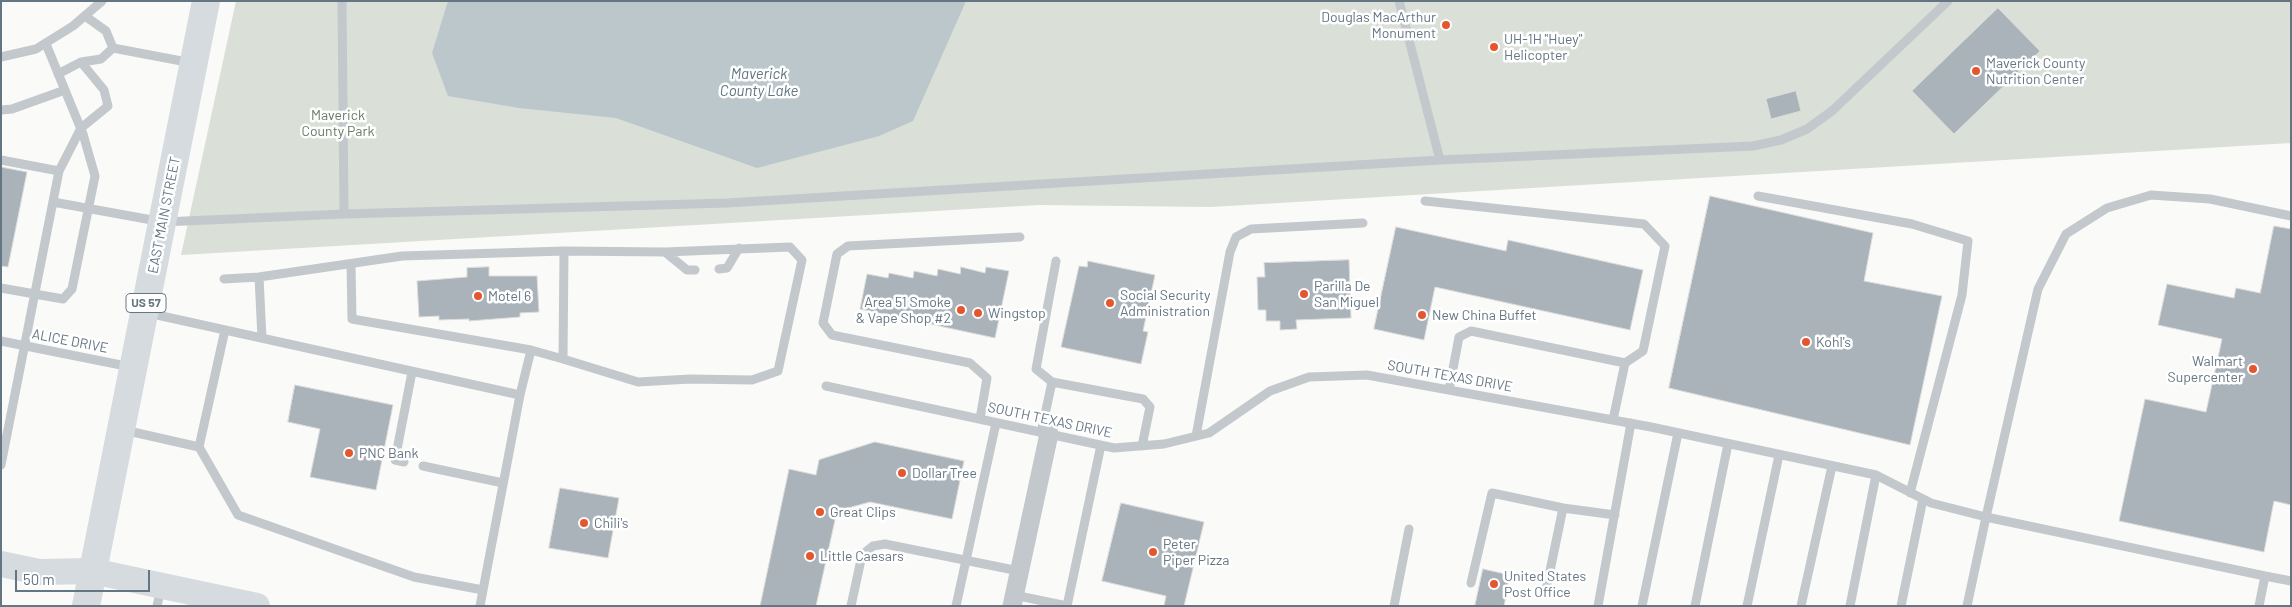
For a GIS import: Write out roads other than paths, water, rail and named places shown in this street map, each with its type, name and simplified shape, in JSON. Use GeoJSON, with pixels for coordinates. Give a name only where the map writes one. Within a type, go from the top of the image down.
{"type":"FeatureCollection","features":[{"type":"Feature","properties":{"kind":"main road","name":"EAST MAIN STREET"},"geometry":{"type":"LineString","coordinates":[[86,606],[206,1]]}},
{"type":"Feature","properties":{"kind":"main road"},"geometry":{"type":"LineString","coordinates":[[1,564],[40,572],[92,571],[159,596],[255,606]]}},
{"type":"Feature","properties":{"kind":"street"},"geometry":{"type":"LineString","coordinates":[[1013,600],[1045,434]]}},
{"type":"Feature","properties":{"kind":"lane"},"geometry":{"type":"LineString","coordinates":[[1,57],[36,49],[46,44],[74,26],[102,1]]}},
{"type":"Feature","properties":{"kind":"lane"},"geometry":{"type":"LineString","coordinates":[[342,1],[344,214]]}},
{"type":"Feature","properties":{"kind":"lane"},"geometry":{"type":"LineString","coordinates":[[1399,1],[1440,160]]}},
{"type":"Feature","properties":{"kind":"lane"},"geometry":{"type":"LineString","coordinates":[[52,202],[163,222],[344,214],[727,203],[1440,160],[1752,146],[1781,140],[1807,130],[1832,112],[1948,1]]}},
{"type":"Feature","properties":{"kind":"lane"},"geometry":{"type":"LineString","coordinates":[[86,16],[106,31],[114,48]]}},
{"type":"Feature","properties":{"kind":"lane"},"geometry":{"type":"LineString","coordinates":[[1,288],[62,299],[72,289],[89,209],[95,176],[81,128],[46,44]]}},
{"type":"Feature","properties":{"kind":"lane"},"geometry":{"type":"LineString","coordinates":[[114,48],[194,64]]}},
{"type":"Feature","properties":{"kind":"lane"},"geometry":{"type":"LineString","coordinates":[[58,74],[81,62],[101,59],[114,48]]}},
{"type":"Feature","properties":{"kind":"lane"},"geometry":{"type":"LineString","coordinates":[[1,465],[58,171],[81,128],[108,106],[104,90],[81,62]]}},
{"type":"Feature","properties":{"kind":"lane"},"geometry":{"type":"LineString","coordinates":[[1,110],[12,110],[65,90]]}},
{"type":"Feature","properties":{"kind":"lane"},"geometry":{"type":"LineString","coordinates":[[1,160],[58,171]]}},
{"type":"Feature","properties":{"kind":"lane"},"geometry":{"type":"LineString","coordinates":[[1967,606],[2038,288],[2066,234],[2107,208],[2151,194],[2210,199],[2291,216]]}},
{"type":"Feature","properties":{"kind":"lane"},"geometry":{"type":"LineString","coordinates":[[1758,196],[1912,224],[1968,241],[1962,295],[1910,493]]}},
{"type":"Feature","properties":{"kind":"lane"},"geometry":{"type":"LineString","coordinates":[[1425,201],[1644,224],[1665,246],[1642,351],[1625,363],[1613,420]]}},
{"type":"Feature","properties":{"kind":"lane"},"geometry":{"type":"LineString","coordinates":[[1196,436],[1230,252],[1236,237],[1251,229],[1363,223]]}},
{"type":"Feature","properties":{"kind":"lane"},"geometry":{"type":"LineString","coordinates":[[980,419],[987,378],[970,363],[832,335],[823,323],[837,254],[848,246],[1020,237]]}},
{"type":"Feature","properties":{"kind":"lane"},"geometry":{"type":"LineString","coordinates":[[224,279],[259,278],[402,256],[564,251],[665,252],[790,247],[802,260],[778,371],[752,380],[690,379],[638,382],[531,350],[352,319],[351,264]]}},
{"type":"Feature","properties":{"kind":"lane"},"geometry":{"type":"LineString","coordinates":[[719,269],[727,268],[739,248]]}},
{"type":"Feature","properties":{"kind":"lane"},"geometry":{"type":"LineString","coordinates":[[563,359],[564,251]]}},
{"type":"Feature","properties":{"kind":"lane"},"geometry":{"type":"LineString","coordinates":[[665,252],[687,270],[695,270]]}},
{"type":"Feature","properties":{"kind":"lane"},"geometry":{"type":"LineString","coordinates":[[1056,261],[1036,369],[1052,382],[1143,399],[1150,407],[1142,446]]}},
{"type":"Feature","properties":{"kind":"lane"},"geometry":{"type":"LineString","coordinates":[[259,278],[262,338]]}},
{"type":"Feature","properties":{"kind":"lane"},"geometry":{"type":"LineString","coordinates":[[144,312],[520,395]]}},
{"type":"Feature","properties":{"kind":"lane"},"geometry":{"type":"LineString","coordinates":[[225,330],[199,447],[238,516],[414,577],[483,590]]}},
{"type":"Feature","properties":{"kind":"lane"},"geometry":{"type":"LineString","coordinates":[[1449,390],[1459,337],[1471,331],[1625,363]]}},
{"type":"Feature","properties":{"kind":"lane","name":"ALICE DRIVE"},"geometry":{"type":"LineString","coordinates":[[1,341],[133,368]]}},
{"type":"Feature","properties":{"kind":"lane"},"geometry":{"type":"LineString","coordinates":[[480,606],[520,395],[531,350]]}},
{"type":"Feature","properties":{"kind":"lane"},"geometry":{"type":"LineString","coordinates":[[404,462],[394,460],[412,372]]}},
{"type":"Feature","properties":{"kind":"lane","name":"SOUTH TEXAS DRIVE"},"geometry":{"type":"LineString","coordinates":[[826,386],[1114,448],[1164,444],[1210,433],[1270,391],[1309,377],[1367,375],[1630,423],[1876,475],[1931,503],[1986,517],[2291,581]]}},
{"type":"Feature","properties":{"kind":"lane"},"geometry":{"type":"LineString","coordinates":[[1045,434],[1052,382]]}},
{"type":"Feature","properties":{"kind":"lane"},"geometry":{"type":"LineString","coordinates":[[956,606],[996,423]]}},
{"type":"Feature","properties":{"kind":"lane"},"geometry":{"type":"LineString","coordinates":[[1598,606],[1630,423]]}},
{"type":"Feature","properties":{"kind":"lane"},"geometry":{"type":"LineString","coordinates":[[121,430],[199,447]]}},
{"type":"Feature","properties":{"kind":"lane"},"geometry":{"type":"LineString","coordinates":[[1642,606],[1678,433]]}},
{"type":"Feature","properties":{"kind":"lane"},"geometry":{"type":"LineString","coordinates":[[1695,606],[1728,444]]}},
{"type":"Feature","properties":{"kind":"lane"},"geometry":{"type":"LineString","coordinates":[[1013,600],[1067,606],[1101,446]]}},
{"type":"Feature","properties":{"kind":"lane"},"geometry":{"type":"LineString","coordinates":[[1747,606],[1780,455]]}},
{"type":"Feature","properties":{"kind":"lane"},"geometry":{"type":"LineString","coordinates":[[423,466],[504,482]]}},
{"type":"Feature","properties":{"kind":"lane"},"geometry":{"type":"LineString","coordinates":[[1801,606],[1832,466]]}},
{"type":"Feature","properties":{"kind":"lane"},"geometry":{"type":"LineString","coordinates":[[1850,606],[1876,475]]}},
{"type":"Feature","properties":{"kind":"lane"},"geometry":{"type":"LineString","coordinates":[[1471,583],[1492,494],[1563,508],[1615,515]]}},
{"type":"Feature","properties":{"kind":"lane"},"geometry":{"type":"LineString","coordinates":[[1901,606],[1923,499]]}},
{"type":"Feature","properties":{"kind":"lane"},"geometry":{"type":"LineString","coordinates":[[1546,590],[1563,508]]}},
{"type":"Feature","properties":{"kind":"lane"},"geometry":{"type":"LineString","coordinates":[[1394,606],[1409,529]]}},
{"type":"Feature","properties":{"kind":"lane"},"geometry":{"type":"LineString","coordinates":[[851,606],[862,555],[873,546],[885,544],[1019,571]]}},
{"type":"Feature","properties":{"kind":"lane"},"geometry":{"type":"LineString","coordinates":[[2259,606],[2264,576]]}},
{"type":"Feature","properties":{"kind":"water","name":"Maverick County Lake"},"geometry":{"type":"Polygon","coordinates":[[[448,1],[966,1],[913,121],[879,136],[757,168],[616,118],[519,108],[448,96],[432,53],[448,1]]]}},
{"type":"Feature","properties":{"kind":"place","name":"Douglas MacArthur Monument"},"geometry":{"type":"Point","coordinates":[1446,25]}},
{"type":"Feature","properties":{"kind":"place","name":"UH-1H \"Huey\" Helicopter"},"geometry":{"type":"Point","coordinates":[1494,47]}},
{"type":"Feature","properties":{"kind":"place","name":"Maverick County Nutrition Center"},"geometry":{"type":"Point","coordinates":[1976,71]}},
{"type":"Feature","properties":{"kind":"place","name":"Parilla De San Miguel"},"geometry":{"type":"Point","coordinates":[1304,294]}},
{"type":"Feature","properties":{"kind":"place","name":"Motel 6"},"geometry":{"type":"Point","coordinates":[478,296]}},
{"type":"Feature","properties":{"kind":"place","name":"Social Security Administration"},"geometry":{"type":"Point","coordinates":[1110,303]}},
{"type":"Feature","properties":{"kind":"place","name":"Area 51 Smoke & Vape Shop #2"},"geometry":{"type":"Point","coordinates":[961,310]}},
{"type":"Feature","properties":{"kind":"place","name":"Wingstop"},"geometry":{"type":"Point","coordinates":[978,313]}},
{"type":"Feature","properties":{"kind":"place","name":"New China Buffet"},"geometry":{"type":"Point","coordinates":[1422,315]}},
{"type":"Feature","properties":{"kind":"place","name":"Kohl's"},"geometry":{"type":"Point","coordinates":[1806,342]}},
{"type":"Feature","properties":{"kind":"place","name":"Walmart Supercenter"},"geometry":{"type":"Point","coordinates":[2253,369]}},
{"type":"Feature","properties":{"kind":"place","name":"PNC Bank"},"geometry":{"type":"Point","coordinates":[349,453]}},
{"type":"Feature","properties":{"kind":"place","name":"Dollar Tree"},"geometry":{"type":"Point","coordinates":[902,473]}},
{"type":"Feature","properties":{"kind":"place","name":"Great Clips"},"geometry":{"type":"Point","coordinates":[820,512]}},
{"type":"Feature","properties":{"kind":"place","name":"Chili's"},"geometry":{"type":"Point","coordinates":[584,523]}},
{"type":"Feature","properties":{"kind":"place","name":"Peter Piper Pizza"},"geometry":{"type":"Point","coordinates":[1153,552]}},
{"type":"Feature","properties":{"kind":"place","name":"Little Caesars"},"geometry":{"type":"Point","coordinates":[810,556]}},
{"type":"Feature","properties":{"kind":"place","name":"United States Post Office"},"geometry":{"type":"Point","coordinates":[1494,584]}},
{"type":"Feature","properties":{"kind":"park label","name":"Maverick County Park"},"geometry":{"type":"Point","coordinates":[338,124]}}]}
